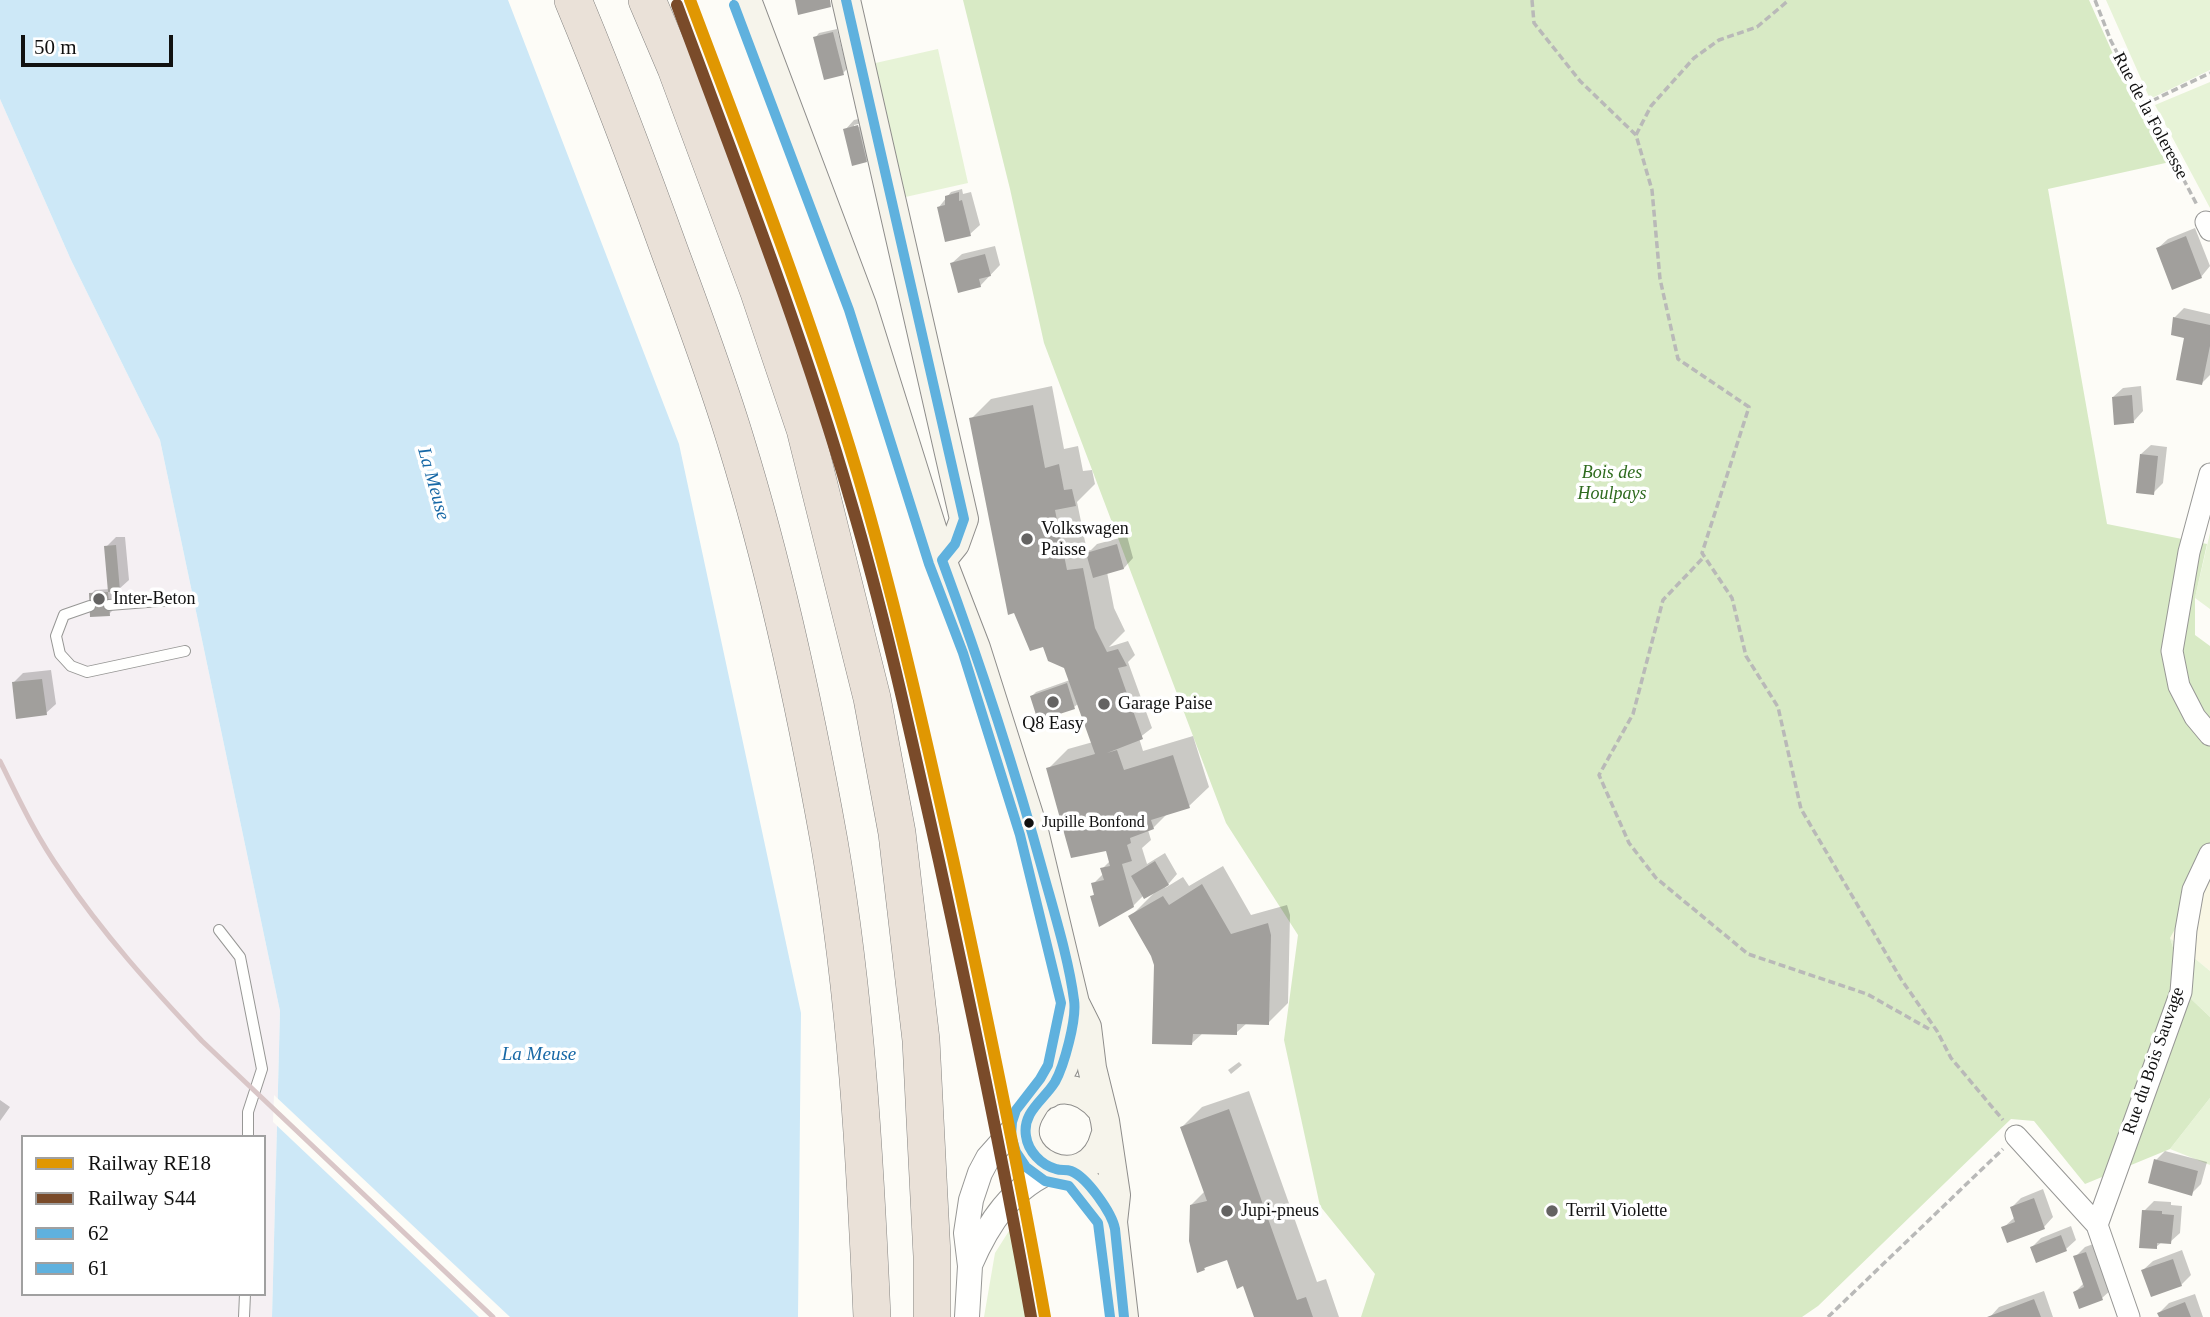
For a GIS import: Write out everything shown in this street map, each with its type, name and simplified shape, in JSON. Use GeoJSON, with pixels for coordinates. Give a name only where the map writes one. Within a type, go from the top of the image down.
{"type":"FeatureCollection","features":[{"type":"Feature","properties":{"kind":"highway"},"geometry":{"type":"LineString","coordinates":[[573,0],[619,111],[736,441],[773,579],[803,707],[829,844],[847,981],[861,1116],[872,1317]]}},
{"type":"Feature","properties":{"kind":"highway"},"geometry":{"type":"LineString","coordinates":[[647,0],[676,68],[759,292],[805,429],[872,698],[897,832],[920,1028],[932,1256],[932,1317]]}},
{"type":"Feature","properties":{"kind":"main road"},"geometry":{"type":"LineString","coordinates":[[747,0],[862,305],[942,560],[976,648],[1034,831],[1075,1003],[1087,1027],[1116,1195],[1113,1222],[1124,1317]]}},
{"type":"Feature","properties":{"kind":"main road"},"geometry":{"type":"LineString","coordinates":[[846,0],[964,519],[955,544],[942,560]]}},
{"type":"Feature","properties":{"kind":"main road"},"geometry":{"type":"LineString","coordinates":[[1075,1003],[1064,1066],[1038,1103],[1025,1135],[1030,1149],[1053,1169],[1089,1185],[1113,1222]]}},
{"type":"Feature","properties":{"kind":"main road"},"geometry":{"type":"LineString","coordinates":[[1038,1103],[1065,1090],[1080,1092],[1092,1100],[1103,1123],[1100,1150],[1091,1161],[1078,1168],[1053,1169]]}},
{"type":"Feature","properties":{"kind":"street"},"geometry":{"type":"LineString","coordinates":[[2210,474],[2189,552],[2172,651],[2179,686],[2196,717],[2210,735]]}},
{"type":"Feature","properties":{"kind":"street","name":"Rue du Bois Sauvage"},"geometry":{"type":"LineString","coordinates":[[2097,1225],[2181,992],[2186,930],[2193,890],[2210,854]]}},
{"type":"Feature","properties":{"kind":"street"},"geometry":{"type":"LineString","coordinates":[[967,1317],[970,1266],[966,1233],[971,1200],[980,1173],[1000,1144],[1038,1103]]}},
{"type":"Feature","properties":{"kind":"street"},"geometry":{"type":"LineString","coordinates":[[2016,1136],[2097,1225],[2129,1317]]}},
{"type":"Feature","properties":{"kind":"street"},"geometry":{"type":"LineString","coordinates":[[970,1266],[985,1231],[1011,1199],[1027,1184],[1053,1169]]}},
{"type":"Feature","properties":{"kind":"lane"},"geometry":{"type":"LineString","coordinates":[[109,605],[173,600]]}},
{"type":"Feature","properties":{"kind":"lane"},"geometry":{"type":"LineString","coordinates":[[90,606],[64,615],[56,636],[60,654],[71,666],[87,672],[185,652]]}},
{"type":"Feature","properties":{"kind":"lane"},"geometry":{"type":"LineString","coordinates":[[219,930],[240,957],[262,1069],[248,1112],[248,1135]]}},
{"type":"Feature","properties":{"kind":"lane"},"geometry":{"type":"LineString","coordinates":[[244,1317],[245,1296]]}},
{"type":"Feature","properties":{"kind":"path"},"geometry":{"type":"LineString","coordinates":[[1532,0],[1534,23],[1580,81],[1636,135],[1652,190],[1660,279],[1678,359],[1749,407],[1702,553],[1732,598],[1746,656],[1778,707],[1801,810],[1951,1058],[2016,1136],[1828,1317]]}},
{"type":"Feature","properties":{"kind":"path"},"geometry":{"type":"LineString","coordinates":[[1636,135],[1651,106],[1694,58],[1719,40],[1757,27],[1789,0]]}},
{"type":"Feature","properties":{"kind":"path","name":"Rue de la Foleresse"},"geometry":{"type":"LineString","coordinates":[[2095,0],[2111,41],[2208,226]]}},
{"type":"Feature","properties":{"kind":"path"},"geometry":{"type":"LineString","coordinates":[[2143,105],[2210,73]]}},
{"type":"Feature","properties":{"kind":"path"},"geometry":{"type":"LineString","coordinates":[[1702,559],[1663,600],[1633,714],[1599,775],[1629,843],[1656,878],[1748,954],[1867,995],[1929,1029]]}},
{"type":"Feature","properties":{"kind":"shaded area"},"geometry":{"type":"Polygon","coordinates":[[[0,99],[71,260],[160,440],[280,1011],[272,1317],[0,1317],[0,99]]]}},
{"type":"Feature","properties":{"kind":"shaded area"},"geometry":{"type":"Polygon","coordinates":[[[2210,868],[2210,971],[2170,938],[2210,868]]]}},
{"type":"Feature","properties":{"kind":"green space","name":"Bois des Houlpays"},"geometry":{"type":"Polygon","coordinates":[[[963,0],[2089,0],[2117,63],[2170,162],[2048,189],[2107,524],[2207,544],[2195,598],[2195,635],[2210,646],[2210,868],[2170,938],[2189,997],[2210,1017],[2210,1098],[2170,1149],[2085,1184],[2034,1121],[2011,1119],[1818,1306],[1802,1317],[1361,1317],[1375,1274],[1320,1206],[1284,1040],[1298,935],[1226,823],[1044,343],[1010,189],[963,0]]]}},
{"type":"Feature","properties":{"kind":"green space"},"geometry":{"type":"Polygon","coordinates":[[[2106,0],[2210,0],[2210,70],[2150,99],[2106,0]]]}},
{"type":"Feature","properties":{"kind":"green space"},"geometry":{"type":"Polygon","coordinates":[[[938,49],[968,183],[901,198],[871,64],[938,49]]]}},
{"type":"Feature","properties":{"kind":"green space"},"geometry":{"type":"Polygon","coordinates":[[[2210,82],[2210,208],[2155,105],[2210,82]]]}},
{"type":"Feature","properties":{"kind":"green space"},"geometry":{"type":"Polygon","coordinates":[[[2210,533],[2210,609],[2195,598],[2210,533]]]}},
{"type":"Feature","properties":{"kind":"green space"},"geometry":{"type":"Polygon","coordinates":[[[2170,938],[2210,971],[2210,1017],[2189,997],[2170,938]]]}},
{"type":"Feature","properties":{"kind":"green space"},"geometry":{"type":"Polygon","coordinates":[[[2210,1098],[2210,1165],[2170,1149],[2210,1098]]]}},
{"type":"Feature","properties":{"kind":"green space"},"geometry":{"type":"Polygon","coordinates":[[[1014,1223],[1038,1317],[984,1317],[995,1253],[1014,1223]]]}},
{"type":"Feature","properties":{"kind":"water","name":"La Meuse"},"geometry":{"type":"Polygon","coordinates":[[[0,0],[508,0],[679,444],[801,1013],[798,1317],[272,1317],[280,1011],[160,440],[71,260],[0,99],[0,0]]]}},
{"type":"Feature","properties":{"kind":"pier"},"geometry":{"type":"Polygon","coordinates":[[[274,1095],[510,1317],[479,1317],[273,1122],[274,1095]]]}},
{"type":"Feature","properties":{"kind":"building"},"geometry":{"type":"Polygon","coordinates":[[[795,0],[830,0],[831,7],[798,15],[795,0]]]}},
{"type":"Feature","properties":{"kind":"building"},"geometry":{"type":"Polygon","coordinates":[[[833,32],[844,75],[824,80],[813,37],[833,32]]]}},
{"type":"Feature","properties":{"kind":"building"},"geometry":{"type":"Polygon","coordinates":[[[858,125],[867,162],[852,166],[843,129],[858,125]]]}},
{"type":"Feature","properties":{"kind":"building"},"geometry":{"type":"Polygon","coordinates":[[[959,192],[959,201],[962,200],[971,236],[945,242],[937,207],[945,205],[945,196],[959,192]]]}},
{"type":"Feature","properties":{"kind":"building"},"geometry":{"type":"Polygon","coordinates":[[[2186,236],[2202,278],[2172,290],[2156,248],[2186,236]]]}},
{"type":"Feature","properties":{"kind":"building"},"geometry":{"type":"Polygon","coordinates":[[[985,254],[991,276],[979,279],[981,287],[958,293],[950,263],[985,254]]]}},
{"type":"Feature","properties":{"kind":"building"},"geometry":{"type":"Polygon","coordinates":[[[2173,317],[2210,325],[2210,346],[2202,385],[2176,380],[2184,338],[2171,335],[2173,317]]]}},
{"type":"Feature","properties":{"kind":"building"},"geometry":{"type":"Polygon","coordinates":[[[2132,395],[2134,423],[2114,425],[2112,397],[2132,395]]]}},
{"type":"Feature","properties":{"kind":"building"},"geometry":{"type":"Polygon","coordinates":[[[1033,405],[1045,468],[1059,464],[1064,490],[1072,489],[1076,506],[1055,510],[1067,570],[1083,568],[1095,628],[1107,652],[1118,649],[1127,666],[1118,668],[1143,739],[1107,753],[1117,750],[1124,770],[1173,755],[1190,808],[1151,820],[1154,829],[1130,838],[1131,843],[1127,845],[1132,861],[1122,864],[1134,907],[1099,927],[1090,896],[1094,895],[1091,883],[1104,880],[1100,868],[1110,866],[1106,851],[1071,858],[1046,768],[1095,754],[1064,668],[1048,661],[1043,647],[1030,651],[1014,613],[1008,615],[969,418],[1033,405]]]}},
{"type":"Feature","properties":{"kind":"building"},"geometry":{"type":"Polygon","coordinates":[[[2140,454],[2158,456],[2154,495],[2136,493],[2140,454]]]}},
{"type":"Feature","properties":{"kind":"building"},"geometry":{"type":"Polygon","coordinates":[[[1117,544],[1124,569],[1093,578],[1086,553],[1117,544]]]}},
{"type":"Feature","properties":{"kind":"building"},"geometry":{"type":"Polygon","coordinates":[[[116,545],[120,591],[108,592],[104,546],[116,545]]]}},
{"type":"Feature","properties":{"kind":"building","name":"Inter-Beton"},"geometry":{"type":"Polygon","coordinates":[[[108,592],[110,616],[90,617],[89,593],[108,592]]]}},
{"type":"Feature","properties":{"kind":"building"},"geometry":{"type":"Polygon","coordinates":[[[42,679],[47,715],[16,719],[12,682],[42,679]]]}},
{"type":"Feature","properties":{"kind":"building","name":"Q8 Easy"},"geometry":{"type":"Polygon","coordinates":[[[1067,683],[1075,709],[1038,721],[1030,696],[1067,683]]]}},
{"type":"Feature","properties":{"kind":"building"},"geometry":{"type":"Polygon","coordinates":[[[1155,861],[1169,885],[1144,899],[1131,876],[1155,861]]]}},
{"type":"Feature","properties":{"kind":"building"},"geometry":{"type":"Polygon","coordinates":[[[1202,884],[1231,934],[1268,923],[1271,935],[1269,1025],[1237,1024],[1237,1035],[1193,1034],[1192,1045],[1152,1044],[1154,965],[1128,916],[1163,896],[1169,905],[1202,884]]]}},
{"type":"Feature","properties":{"kind":"building","name":"Jupi-pneus"},"geometry":{"type":"Polygon","coordinates":[[[1229,1109],[1297,1300],[1306,1297],[1313,1317],[1254,1317],[1243,1286],[1237,1289],[1227,1260],[1197,1273],[1189,1241],[1190,1205],[1207,1201],[1180,1127],[1229,1109]]]}},
{"type":"Feature","properties":{"kind":"building"},"geometry":{"type":"Polygon","coordinates":[[[2154,1159],[2198,1171],[2192,1196],[2148,1183],[2154,1159]]]}},
{"type":"Feature","properties":{"kind":"building"},"geometry":{"type":"Polygon","coordinates":[[[2034,1198],[2045,1229],[2007,1243],[2001,1227],[2015,1222],[2010,1207],[2034,1198]]]}},
{"type":"Feature","properties":{"kind":"building"},"geometry":{"type":"Polygon","coordinates":[[[2142,1210],[2174,1215],[2171,1244],[2157,1243],[2157,1249],[2139,1248],[2142,1210]]]}},
{"type":"Feature","properties":{"kind":"building"},"geometry":{"type":"Polygon","coordinates":[[[2061,1235],[2067,1251],[2036,1263],[2030,1247],[2061,1235]]]}},
{"type":"Feature","properties":{"kind":"building"},"geometry":{"type":"Polygon","coordinates":[[[2086,1252],[2103,1300],[2079,1309],[2073,1292],[2084,1287],[2073,1256],[2086,1252]]]}},
{"type":"Feature","properties":{"kind":"building"},"geometry":{"type":"Polygon","coordinates":[[[2173,1259],[2182,1286],[2151,1297],[2141,1270],[2173,1259]]]}},
{"type":"Feature","properties":{"kind":"building"},"geometry":{"type":"Polygon","coordinates":[[[2034,1299],[2041,1317],[1987,1317],[2034,1299]]]}},
{"type":"Feature","properties":{"kind":"building"},"geometry":{"type":"Polygon","coordinates":[[[2185,1302],[2191,1317],[2159,1317],[2157,1313],[2185,1302]]]}},
{"type":"Feature","properties":{"kind":"railway"},"geometry":{"type":"LineString","coordinates":[[0,761],[53,860],[94,918],[147,981],[202,1041],[493,1317]]}},
{"type":"Feature","properties":{"kind":"rail line","name":"RE18"},"geometry":{"type":"LineString","coordinates":[[690,0],[804,310],[865,499],[912,679],[953,859],[1045,1317]]}},
{"type":"Feature","properties":{"kind":"rail line","name":"S44"},"geometry":{"type":"LineString","coordinates":[[677,5],[790,314],[864,546],[898,681],[951,918],[999,1145],[1031,1317]]}},
{"type":"Feature","properties":{"kind":"transit line","name":"62"},"geometry":{"type":"LineString","coordinates":[[846,0],[964,519],[955,544],[942,560]]}},
{"type":"Feature","properties":{"kind":"transit line","name":"61"},"geometry":{"type":"LineString","coordinates":[[734,5],[849,310],[929,564],[963,653],[1020,835],[1061,1003],[1048,1065],[1016,1110],[1011,1136],[1016,1152],[1026,1167],[1045,1181],[1069,1186],[1098,1223],[1110,1317]]}},
{"type":"Feature","properties":{"kind":"transit line","name":"62"},"geometry":{"type":"LineString","coordinates":[[942,560],[1020,793],[1061,936],[1074,1000],[1072,1030],[1062,1065],[1055,1082],[1027,1120],[1027,1142],[1040,1161],[1058,1170],[1071,1171],[1084,1180],[1109,1214],[1115,1229],[1124,1317]]}},
{"type":"Feature","properties":{"kind":"place","name":"Volkswagen Paisse"},"geometry":{"type":"Point","coordinates":[1027,539]}},
{"type":"Feature","properties":{"kind":"place","name":"Inter-Beton"},"geometry":{"type":"Point","coordinates":[99,599]}},
{"type":"Feature","properties":{"kind":"place","name":"Q8 Easy"},"geometry":{"type":"Point","coordinates":[1053,702]}},
{"type":"Feature","properties":{"kind":"place","name":"Garage Paise"},"geometry":{"type":"Point","coordinates":[1104,704]}},
{"type":"Feature","properties":{"kind":"place","name":"Jupille Bonfond"},"geometry":{"type":"Point","coordinates":[1029,823]}},
{"type":"Feature","properties":{"kind":"place","name":"Jupi-pneus"},"geometry":{"type":"Point","coordinates":[1227,1211]}},
{"type":"Feature","properties":{"kind":"place","name":"Terril Violette"},"geometry":{"type":"Point","coordinates":[1552,1211]}}]}
